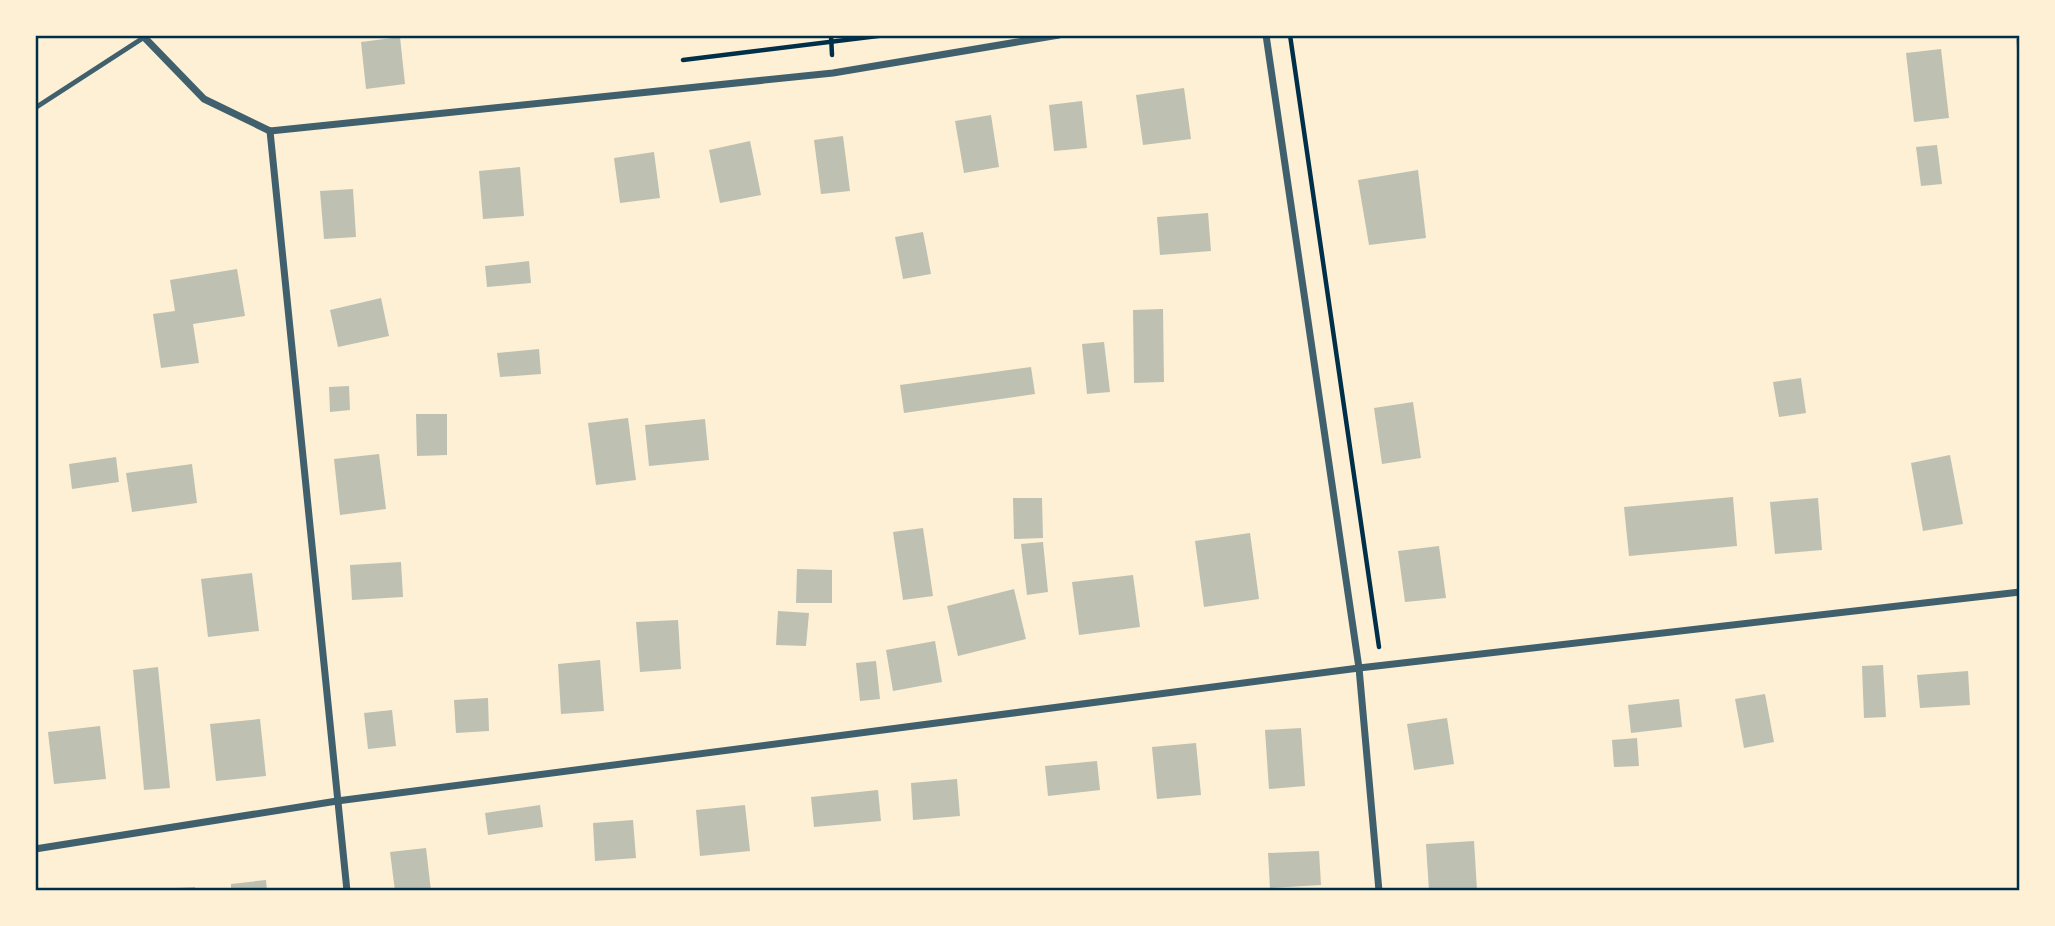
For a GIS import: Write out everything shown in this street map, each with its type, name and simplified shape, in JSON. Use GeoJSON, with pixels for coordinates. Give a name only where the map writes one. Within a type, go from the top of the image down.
{"type":"FeatureCollection","features":[{"type":"Feature","properties":{"kind":"street"},"geometry":{"type":"LineString","coordinates":[[143,36],[204,99],[270,131],[833,73],[1059,35]]}},
{"type":"Feature","properties":{"kind":"street"},"geometry":{"type":"LineString","coordinates":[[1266,35],[1359,668],[1379,891]]}},
{"type":"Feature","properties":{"kind":"street"},"geometry":{"type":"LineString","coordinates":[[270,131],[347,891]]}},
{"type":"Feature","properties":{"kind":"street"},"geometry":{"type":"LineString","coordinates":[[35,849],[337,801],[1381,665],[2020,592]]}},
{"type":"Feature","properties":{"kind":"lane"},"geometry":{"type":"LineString","coordinates":[[35,108],[143,36]]}},
{"type":"Feature","properties":{"kind":"path"},"geometry":{"type":"LineString","coordinates":[[683,61],[886,35]]}},
{"type":"Feature","properties":{"kind":"path"},"geometry":{"type":"LineString","coordinates":[[1290,35],[1381,665]]}},
{"type":"Feature","properties":{"kind":"building"},"geometry":{"type":"Polygon","coordinates":[[[400,37],[405,84],[366,89],[361,42],[400,37]]]}},
{"type":"Feature","properties":{"kind":"building"},"geometry":{"type":"Polygon","coordinates":[[[2016,39],[2020,39],[2020,62],[2018,62],[2016,39]]]}},
{"type":"Feature","properties":{"kind":"building"},"geometry":{"type":"Polygon","coordinates":[[[1941,49],[1949,118],[1914,122],[1906,53],[1941,49]]]}},
{"type":"Feature","properties":{"kind":"building"},"geometry":{"type":"Polygon","coordinates":[[[1184,88],[1191,139],[1143,145],[1136,95],[1184,88]]]}},
{"type":"Feature","properties":{"kind":"building"},"geometry":{"type":"Polygon","coordinates":[[[1082,101],[1087,148],[1054,151],[1049,105],[1082,101]]]}},
{"type":"Feature","properties":{"kind":"building"},"geometry":{"type":"Polygon","coordinates":[[[991,115],[999,167],[964,173],[955,121],[991,115]]]}},
{"type":"Feature","properties":{"kind":"building"},"geometry":{"type":"Polygon","coordinates":[[[843,136],[850,191],[821,194],[814,140],[843,136]]]}},
{"type":"Feature","properties":{"kind":"building"},"geometry":{"type":"Polygon","coordinates":[[[750,141],[761,195],[720,203],[709,150],[750,141]]]}},
{"type":"Feature","properties":{"kind":"building"},"geometry":{"type":"Polygon","coordinates":[[[1937,145],[1942,184],[1921,186],[1916,147],[1937,145]]]}},
{"type":"Feature","properties":{"kind":"building"},"geometry":{"type":"Polygon","coordinates":[[[654,152],[660,198],[620,203],[614,158],[654,152]]]}},
{"type":"Feature","properties":{"kind":"building"},"geometry":{"type":"Polygon","coordinates":[[[520,167],[524,216],[483,219],[479,171],[520,167]]]}},
{"type":"Feature","properties":{"kind":"building"},"geometry":{"type":"Polygon","coordinates":[[[1418,170],[1426,238],[1369,245],[1358,180],[1418,170]]]}},
{"type":"Feature","properties":{"kind":"building"},"geometry":{"type":"Polygon","coordinates":[[[353,189],[356,237],[324,239],[320,191],[353,189]]]}},
{"type":"Feature","properties":{"kind":"building"},"geometry":{"type":"Polygon","coordinates":[[[1208,213],[1211,251],[1160,255],[1157,217],[1208,213]]]}},
{"type":"Feature","properties":{"kind":"building"},"geometry":{"type":"Polygon","coordinates":[[[923,232],[931,274],[903,279],[895,237],[923,232]]]}},
{"type":"Feature","properties":{"kind":"building"},"geometry":{"type":"Polygon","coordinates":[[[529,261],[531,283],[487,287],[485,266],[529,261]]]}},
{"type":"Feature","properties":{"kind":"building"},"geometry":{"type":"Polygon","coordinates":[[[237,269],[245,316],[193,324],[199,363],[161,368],[153,314],[175,311],[170,280],[237,269]]]}},
{"type":"Feature","properties":{"kind":"building"},"geometry":{"type":"Polygon","coordinates":[[[381,298],[389,336],[338,347],[330,310],[381,298]]]}},
{"type":"Feature","properties":{"kind":"building"},"geometry":{"type":"Polygon","coordinates":[[[1163,309],[1164,382],[1134,383],[1133,310],[1163,309]]]}},
{"type":"Feature","properties":{"kind":"building"},"geometry":{"type":"Polygon","coordinates":[[[1104,342],[1110,392],[1087,394],[1082,344],[1104,342]]]}},
{"type":"Feature","properties":{"kind":"building"},"geometry":{"type":"Polygon","coordinates":[[[539,349],[541,374],[500,377],[497,353],[539,349]]]}},
{"type":"Feature","properties":{"kind":"building"},"geometry":{"type":"Polygon","coordinates":[[[1031,367],[1035,394],[904,413],[900,385],[1031,367]]]}},
{"type":"Feature","properties":{"kind":"building"},"geometry":{"type":"Polygon","coordinates":[[[1801,378],[1806,413],[1779,417],[1773,382],[1801,378]]]}},
{"type":"Feature","properties":{"kind":"building"},"geometry":{"type":"Polygon","coordinates":[[[349,386],[350,410],[330,412],[329,387],[349,386]]]}},
{"type":"Feature","properties":{"kind":"building"},"geometry":{"type":"Polygon","coordinates":[[[1413,402],[1421,458],[1382,464],[1374,408],[1413,402]]]}},
{"type":"Feature","properties":{"kind":"building"},"geometry":{"type":"Polygon","coordinates":[[[416,414],[447,414],[447,455],[417,456],[416,414]]]}},
{"type":"Feature","properties":{"kind":"building"},"geometry":{"type":"Polygon","coordinates":[[[628,418],[636,480],[596,485],[588,423],[628,418]]]}},
{"type":"Feature","properties":{"kind":"building"},"geometry":{"type":"Polygon","coordinates":[[[705,419],[709,460],[649,466],[645,425],[705,419]]]}},
{"type":"Feature","properties":{"kind":"building"},"geometry":{"type":"Polygon","coordinates":[[[379,454],[386,509],[340,515],[334,459],[379,454]]]}},
{"type":"Feature","properties":{"kind":"building"},"geometry":{"type":"Polygon","coordinates":[[[1950,455],[1963,524],[1923,531],[1911,463],[1950,455]]]}},
{"type":"Feature","properties":{"kind":"building"},"geometry":{"type":"Polygon","coordinates":[[[116,457],[119,482],[72,489],[69,464],[116,457]]]}},
{"type":"Feature","properties":{"kind":"building"},"geometry":{"type":"Polygon","coordinates":[[[192,464],[197,503],[132,512],[126,473],[192,464]]]}},
{"type":"Feature","properties":{"kind":"building"},"geometry":{"type":"Polygon","coordinates":[[[1733,497],[1737,546],[1629,556],[1624,507],[1733,497]]]}},
{"type":"Feature","properties":{"kind":"building"},"geometry":{"type":"Polygon","coordinates":[[[1013,498],[1042,498],[1043,538],[1014,539],[1013,498]]]}},
{"type":"Feature","properties":{"kind":"building"},"geometry":{"type":"Polygon","coordinates":[[[1818,498],[1822,550],[1775,554],[1770,502],[1818,498]]]}},
{"type":"Feature","properties":{"kind":"building"},"geometry":{"type":"Polygon","coordinates":[[[923,528],[933,596],[903,600],[893,532],[923,528]]]}},
{"type":"Feature","properties":{"kind":"building"},"geometry":{"type":"Polygon","coordinates":[[[1250,533],[1259,599],[1204,607],[1195,541],[1250,533]]]}},
{"type":"Feature","properties":{"kind":"building"},"geometry":{"type":"Polygon","coordinates":[[[1043,542],[1048,592],[1027,595],[1021,544],[1043,542]]]}},
{"type":"Feature","properties":{"kind":"building"},"geometry":{"type":"Polygon","coordinates":[[[1439,546],[1446,598],[1405,602],[1398,551],[1439,546]]]}},
{"type":"Feature","properties":{"kind":"building"},"geometry":{"type":"Polygon","coordinates":[[[401,562],[403,597],[352,600],[350,565],[401,562]]]}},
{"type":"Feature","properties":{"kind":"building"},"geometry":{"type":"Polygon","coordinates":[[[797,569],[832,570],[832,603],[796,603],[797,569]]]}},
{"type":"Feature","properties":{"kind":"building"},"geometry":{"type":"Polygon","coordinates":[[[252,573],[259,631],[208,637],[201,579],[252,573]]]}},
{"type":"Feature","properties":{"kind":"building"},"geometry":{"type":"Polygon","coordinates":[[[1133,575],[1140,627],[1079,635],[1072,582],[1133,575]]]}},
{"type":"Feature","properties":{"kind":"building"},"geometry":{"type":"Polygon","coordinates":[[[1014,589],[1026,639],[958,656],[947,606],[1014,589]]]}},
{"type":"Feature","properties":{"kind":"building"},"geometry":{"type":"Polygon","coordinates":[[[778,611],[809,613],[806,646],[776,645],[778,611]]]}},
{"type":"Feature","properties":{"kind":"building"},"geometry":{"type":"Polygon","coordinates":[[[678,620],[681,669],[640,672],[636,622],[678,620]]]}},
{"type":"Feature","properties":{"kind":"building"},"geometry":{"type":"Polygon","coordinates":[[[935,641],[942,682],[893,691],[886,650],[935,641]]]}},
{"type":"Feature","properties":{"kind":"building"},"geometry":{"type":"Polygon","coordinates":[[[600,660],[604,711],[561,714],[558,664],[600,660]]]}},
{"type":"Feature","properties":{"kind":"building"},"geometry":{"type":"Polygon","coordinates":[[[876,661],[880,699],[860,701],[856,663],[876,661]]]}},
{"type":"Feature","properties":{"kind":"building"},"geometry":{"type":"Polygon","coordinates":[[[1883,665],[1886,717],[1864,718],[1862,666],[1883,665]]]}},
{"type":"Feature","properties":{"kind":"building"},"geometry":{"type":"Polygon","coordinates":[[[158,667],[170,788],[144,790],[133,670],[158,667]]]}},
{"type":"Feature","properties":{"kind":"building"},"geometry":{"type":"Polygon","coordinates":[[[1968,671],[1970,705],[1920,708],[1917,675],[1968,671]]]}},
{"type":"Feature","properties":{"kind":"building"},"geometry":{"type":"Polygon","coordinates":[[[1765,694],[1774,742],[1744,748],[1735,699],[1765,694]]]}},
{"type":"Feature","properties":{"kind":"building"},"geometry":{"type":"Polygon","coordinates":[[[488,698],[489,731],[456,733],[454,700],[488,698]]]}},
{"type":"Feature","properties":{"kind":"building"},"geometry":{"type":"Polygon","coordinates":[[[1679,699],[1682,727],[1631,733],[1628,705],[1679,699]]]}},
{"type":"Feature","properties":{"kind":"building"},"geometry":{"type":"Polygon","coordinates":[[[392,710],[396,746],[368,749],[364,713],[392,710]]]}},
{"type":"Feature","properties":{"kind":"building"},"geometry":{"type":"Polygon","coordinates":[[[1447,718],[1454,764],[1414,770],[1407,724],[1447,718]]]}},
{"type":"Feature","properties":{"kind":"building"},"geometry":{"type":"Polygon","coordinates":[[[260,719],[266,776],[216,781],[210,724],[260,719]]]}},
{"type":"Feature","properties":{"kind":"building"},"geometry":{"type":"Polygon","coordinates":[[[100,726],[106,779],[54,784],[48,732],[100,726]]]}},
{"type":"Feature","properties":{"kind":"building"},"geometry":{"type":"Polygon","coordinates":[[[1301,728],[1305,786],[1269,789],[1265,730],[1301,728]]]}},
{"type":"Feature","properties":{"kind":"building"},"geometry":{"type":"Polygon","coordinates":[[[1637,738],[1639,766],[1614,767],[1612,740],[1637,738]]]}},
{"type":"Feature","properties":{"kind":"building"},"geometry":{"type":"Polygon","coordinates":[[[1196,743],[1201,795],[1157,799],[1152,747],[1196,743]]]}},
{"type":"Feature","properties":{"kind":"building"},"geometry":{"type":"Polygon","coordinates":[[[1097,761],[1100,790],[1048,796],[1045,766],[1097,761]]]}},
{"type":"Feature","properties":{"kind":"building"},"geometry":{"type":"Polygon","coordinates":[[[957,779],[960,816],[913,820],[911,783],[957,779]]]}},
{"type":"Feature","properties":{"kind":"building"},"geometry":{"type":"Polygon","coordinates":[[[878,790],[881,821],[814,827],[811,797],[878,790]]]}},
{"type":"Feature","properties":{"kind":"building"},"geometry":{"type":"Polygon","coordinates":[[[540,805],[543,827],[488,835],[485,813],[540,805]]]}},
{"type":"Feature","properties":{"kind":"building"},"geometry":{"type":"Polygon","coordinates":[[[745,805],[750,851],[700,856],[696,810],[745,805]]]}},
{"type":"Feature","properties":{"kind":"building"},"geometry":{"type":"Polygon","coordinates":[[[633,820],[636,858],[595,861],[593,823],[633,820]]]}},
{"type":"Feature","properties":{"kind":"building"},"geometry":{"type":"Polygon","coordinates":[[[1474,841],[1477,890],[1429,891],[1426,844],[1474,841]]]}},
{"type":"Feature","properties":{"kind":"building"},"geometry":{"type":"Polygon","coordinates":[[[426,848],[431,891],[395,891],[390,852],[426,848]]]}},
{"type":"Feature","properties":{"kind":"building"},"geometry":{"type":"Polygon","coordinates":[[[1319,851],[1321,885],[1270,888],[1268,853],[1319,851]]]}},
{"type":"Feature","properties":{"kind":"building"},"geometry":{"type":"Polygon","coordinates":[[[266,880],[267,891],[231,891],[231,884],[266,880]]]}},
{"type":"Feature","properties":{"kind":"building"},"geometry":{"type":"Polygon","coordinates":[[[195,887],[195,891],[155,891],[155,889],[195,887]]]}}]}
